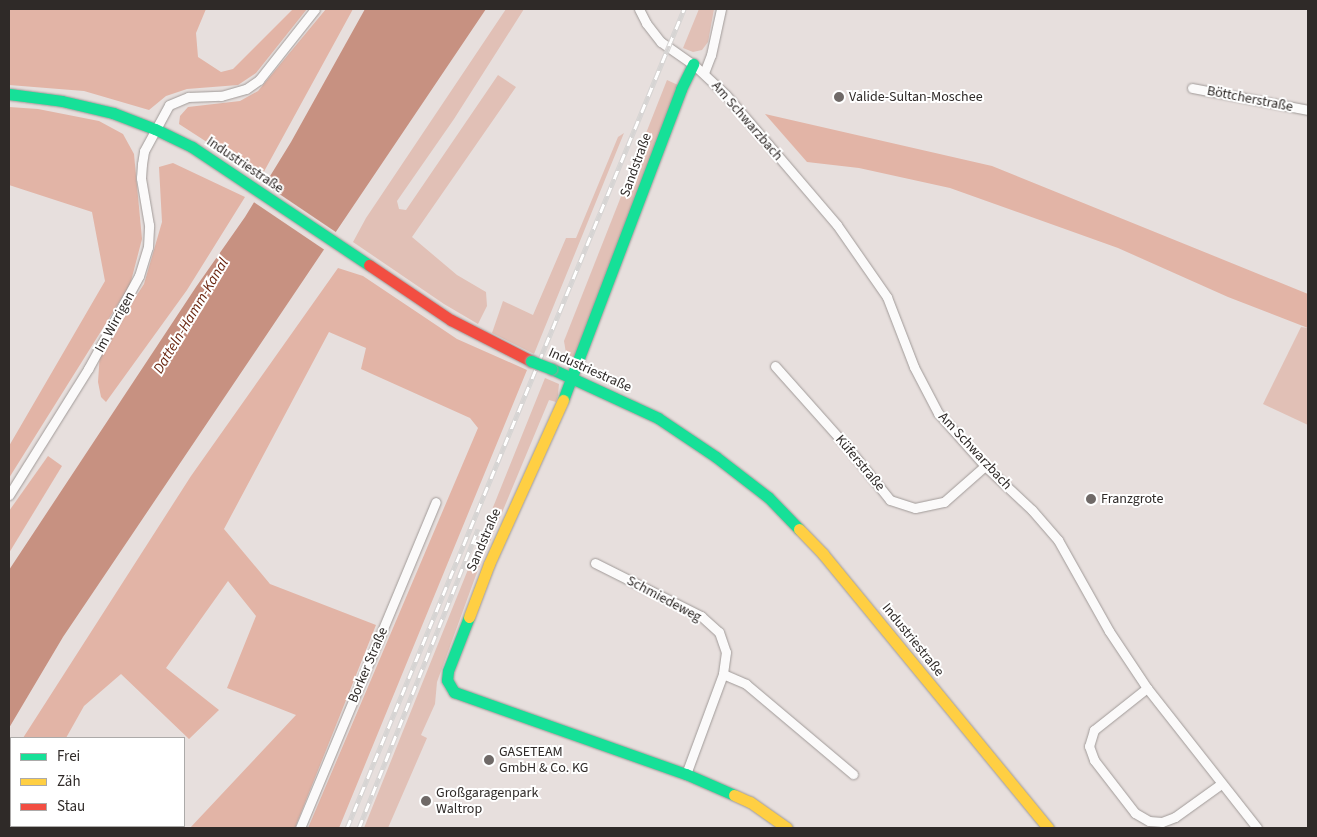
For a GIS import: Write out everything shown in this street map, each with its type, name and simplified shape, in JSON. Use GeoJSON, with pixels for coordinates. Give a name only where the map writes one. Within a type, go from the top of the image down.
{"type":"FeatureCollection","features":[{"type":"Feature","properties":{"kind":"main road","name":"Sandstraße"},"geometry":{"type":"LineString","coordinates":[[693,64],[681,88],[572,378],[489,564],[448,671],[447,680],[454,692],[686,774],[750,802],[787,828]]}},
{"type":"Feature","properties":{"kind":"main road","name":"Industriestraße"},"geometry":{"type":"LineString","coordinates":[[9,94],[82,105],[113,113],[155,129],[192,147],[451,320],[531,360],[658,418],[716,457],[768,498],[823,554],[1048,828]]}},
{"type":"Feature","properties":{"kind":"street","name":"Im Wirrigen"},"geometry":{"type":"LineString","coordinates":[[9,495],[88,369],[139,276],[148,247],[149,225],[141,178],[144,151],[168,105],[178,100],[200,95],[221,96],[234,94],[246,89],[259,80],[316,9]]}},
{"type":"Feature","properties":{"kind":"street","name":"Am Schwarzbach"},"geometry":{"type":"LineString","coordinates":[[639,9],[646,23],[661,42],[693,64],[726,95],[837,225],[887,297],[914,366],[938,414],[985,466],[1032,510],[1058,540],[1109,631],[1147,688],[1221,784],[1247,813],[1256,828]]}},
{"type":"Feature","properties":{"kind":"street"},"geometry":{"type":"LineString","coordinates":[[704,73],[711,56],[721,9]]}},
{"type":"Feature","properties":{"kind":"street","name":"Böttcherstraße"},"geometry":{"type":"LineString","coordinates":[[1192,88],[1308,110]]}},
{"type":"Feature","properties":{"kind":"street","name":"Küferstraße"},"geometry":{"type":"LineString","coordinates":[[775,366],[849,449],[890,500],[915,508],[944,502],[985,466]]}},
{"type":"Feature","properties":{"kind":"street","name":"Borker Straße"},"geometry":{"type":"LineString","coordinates":[[300,828],[436,502]]}},
{"type":"Feature","properties":{"kind":"street","name":"Schmiedeweg"},"geometry":{"type":"LineString","coordinates":[[595,563],[700,616],[719,632],[726,652],[723,674],[686,774]]}},
{"type":"Feature","properties":{"kind":"street"},"geometry":{"type":"LineString","coordinates":[[723,674],[746,684],[853,774]]}},
{"type":"Feature","properties":{"kind":"street"},"geometry":{"type":"LineString","coordinates":[[1147,688],[1094,730],[1089,746],[1094,760],[1135,813],[1149,821],[1162,822],[1175,817],[1221,784]]}},
{"type":"Feature","properties":{"kind":"shaded area"},"geometry":{"type":"Polygon","coordinates":[[[9,9],[206,9],[196,33],[198,57],[221,72],[233,69],[293,9],[307,9],[256,73],[238,85],[187,89],[166,96],[149,110],[84,91],[9,85],[9,9]]]}},
{"type":"Feature","properties":{"kind":"shaded area"},"geometry":{"type":"Polygon","coordinates":[[[326,9],[353,9],[261,177],[179,124],[180,116],[188,107],[240,101],[258,91],[326,9]]]}},
{"type":"Feature","properties":{"kind":"shaded area"},"geometry":{"type":"Polygon","coordinates":[[[506,9],[524,9],[454,119],[397,201],[399,209],[406,210],[498,75],[516,87],[412,237],[457,275],[486,292],[487,306],[478,324],[444,304],[353,242],[366,218],[506,9]]]}},
{"type":"Feature","properties":{"kind":"shaded area"},"geometry":{"type":"Polygon","coordinates":[[[699,9],[714,9],[708,42],[702,50],[693,52],[683,48],[699,9]]]}},
{"type":"Feature","properties":{"kind":"shaded area"},"geometry":{"type":"Polygon","coordinates":[[[667,80],[678,85],[579,349],[568,365],[564,341],[667,80]]]}},
{"type":"Feature","properties":{"kind":"shaded area"},"geometry":{"type":"Polygon","coordinates":[[[9,107],[38,109],[99,121],[123,134],[134,154],[142,239],[130,285],[9,478],[9,446],[105,281],[92,212],[9,185],[9,107]]]}},
{"type":"Feature","properties":{"kind":"shaded area"},"geometry":{"type":"Polygon","coordinates":[[[765,114],[992,166],[1308,294],[1308,328],[1228,297],[1118,248],[950,188],[859,168],[807,162],[765,114]]]}},
{"type":"Feature","properties":{"kind":"shaded area"},"geometry":{"type":"Polygon","coordinates":[[[624,133],[534,354],[492,333],[503,301],[533,315],[566,238],[576,238],[618,137],[624,133]]]}},
{"type":"Feature","properties":{"kind":"shaded area"},"geometry":{"type":"Polygon","coordinates":[[[173,163],[245,197],[187,290],[106,402],[101,397],[98,382],[100,352],[144,284],[162,222],[159,167],[173,163]]]}},
{"type":"Feature","properties":{"kind":"shaded area"},"geometry":{"type":"Polygon","coordinates":[[[338,268],[363,276],[457,339],[527,370],[339,828],[308,828],[478,428],[470,418],[361,369],[366,348],[329,332],[224,529],[270,584],[376,625],[295,828],[190,828],[296,715],[227,688],[256,616],[228,581],[166,668],[219,710],[189,739],[121,674],[84,706],[67,737],[24,737],[191,476],[338,268]]]}},
{"type":"Feature","properties":{"kind":"shaded area"},"geometry":{"type":"Polygon","coordinates":[[[1301,327],[1308,328],[1308,425],[1263,404],[1301,327]]]}},
{"type":"Feature","properties":{"kind":"shaded area"},"geometry":{"type":"Polygon","coordinates":[[[545,378],[559,384],[556,402],[549,400],[476,575],[437,682],[435,704],[421,735],[427,738],[388,828],[364,828],[545,378]]]}},
{"type":"Feature","properties":{"kind":"shaded area"},"geometry":{"type":"Polygon","coordinates":[[[48,456],[62,466],[9,553],[9,511],[48,456]]]}},
{"type":"Feature","properties":{"kind":"water","name":"Datteln-Hamm-Kanal"},"geometry":{"type":"Polygon","coordinates":[[[365,9],[486,9],[63,637],[9,728],[9,570],[196,287],[245,217],[291,142],[365,9]]]}},
{"type":"Feature","properties":{"kind":"pier"},"geometry":{"type":"Polygon","coordinates":[[[263,183],[338,233],[326,251],[251,200],[263,183]]]}},
{"type":"Feature","properties":{"kind":"railway"},"geometry":{"type":"LineString","coordinates":[[347,828],[684,9]]}},
{"type":"Feature","properties":{"kind":"railway"},"geometry":{"type":"LineString","coordinates":[[359,828],[478,529]]}},
{"type":"Feature","properties":{"kind":"traffic: fast"},"geometry":{"type":"LineString","coordinates":[[563,400],[681,89],[693,64]]}},
{"type":"Feature","properties":{"kind":"traffic: fast"},"geometry":{"type":"LineString","coordinates":[[9,94],[62,101],[113,113],[155,129],[192,147],[369,265]]}},
{"type":"Feature","properties":{"kind":"traffic: fast"},"geometry":{"type":"LineString","coordinates":[[531,361],[552,369]]}},
{"type":"Feature","properties":{"kind":"traffic: fast"},"geometry":{"type":"LineString","coordinates":[[552,369],[658,418],[716,457],[768,497],[799,529]]}},
{"type":"Feature","properties":{"kind":"traffic: fast"},"geometry":{"type":"LineString","coordinates":[[469,617],[448,671],[447,680],[454,692],[686,774],[734,795]]}},
{"type":"Feature","properties":{"kind":"traffic: slow"},"geometry":{"type":"LineString","coordinates":[[469,617],[489,564],[563,400]]}},
{"type":"Feature","properties":{"kind":"traffic: slow"},"geometry":{"type":"LineString","coordinates":[[799,529],[823,554],[1048,828]]}},
{"type":"Feature","properties":{"kind":"traffic: slow"},"geometry":{"type":"LineString","coordinates":[[734,795],[750,802],[787,828]]}},
{"type":"Feature","properties":{"kind":"traffic: jam"},"geometry":{"type":"LineString","coordinates":[[369,265],[451,320],[531,361]]}},
{"type":"Feature","properties":{"kind":"place","name":"Valide-Sultan-Moschee"},"geometry":{"type":"Point","coordinates":[839,97]}},
{"type":"Feature","properties":{"kind":"place","name":"Franzgrote"},"geometry":{"type":"Point","coordinates":[1091,499]}},
{"type":"Feature","properties":{"kind":"place","name":"GASETEAM GmbH & Co. KG"},"geometry":{"type":"Point","coordinates":[489,760]}},
{"type":"Feature","properties":{"kind":"place","name":"Großgaragenpark Waltrop"},"geometry":{"type":"Point","coordinates":[426,801]}}]}
